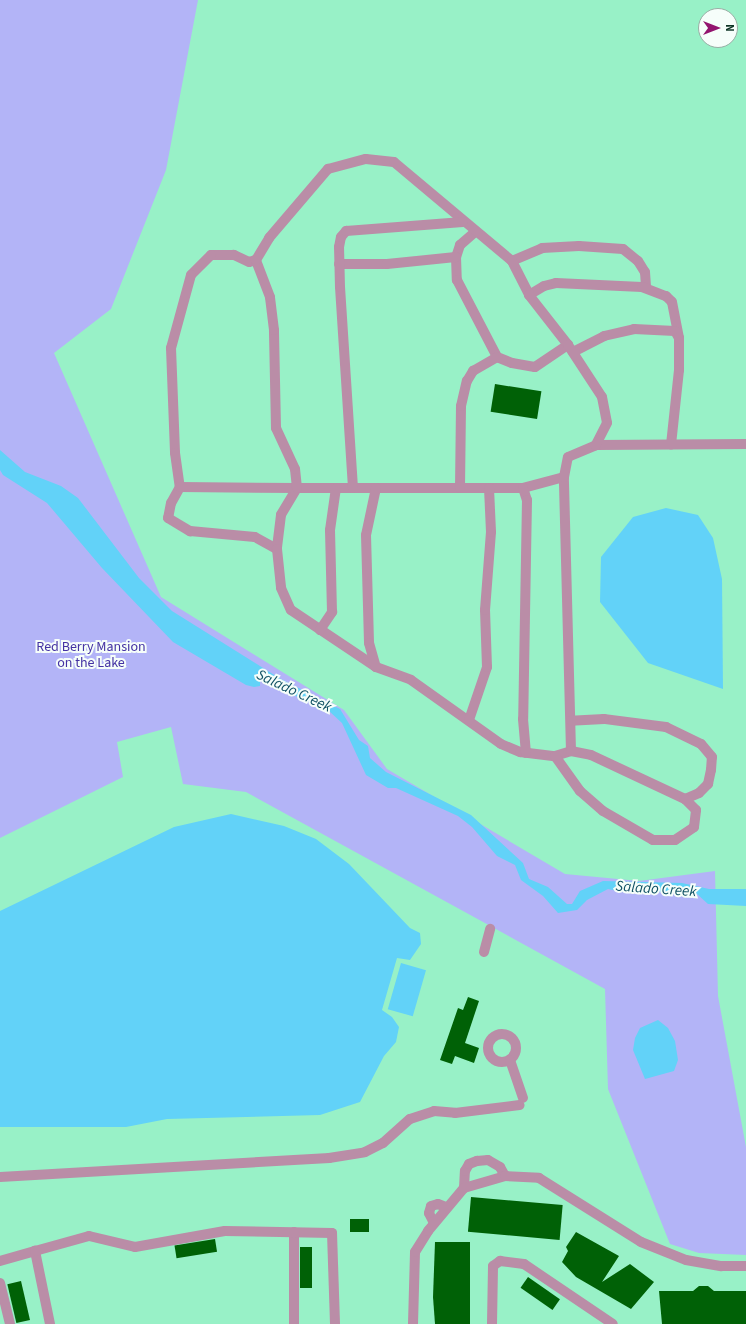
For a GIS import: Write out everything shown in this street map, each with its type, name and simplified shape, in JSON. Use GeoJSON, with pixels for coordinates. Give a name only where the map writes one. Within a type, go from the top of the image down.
{"type":"FeatureCollection","features":[{"type":"Feature","properties":{"kind":"lane"},"geometry":{"type":"LineString","coordinates":[[277,549],[255,537],[190,531],[173,523],[168,518],[171,502],[180,487],[175,453],[171,348],[191,275],[211,255],[234,255],[249,262],[256,260],[269,238],[328,169],[366,159],[394,162],[433,191],[463,222],[512,261],[529,295],[571,349],[602,397],[607,423],[596,445]]}},
{"type":"Feature","properties":{"kind":"lane"},"geometry":{"type":"LineString","coordinates":[[353,488],[338,247],[346,231],[463,222]]}},
{"type":"Feature","properties":{"kind":"lane"},"geometry":{"type":"LineString","coordinates":[[475,232],[460,245],[456,257],[457,280],[497,357],[512,364],[535,367],[571,349],[604,336],[634,329],[675,331],[679,338]]}},
{"type":"Feature","properties":{"kind":"lane"},"geometry":{"type":"LineString","coordinates":[[512,261],[542,248],[579,246],[623,250],[638,261],[645,272],[646,288]]}},
{"type":"Feature","properties":{"kind":"lane"},"geometry":{"type":"LineString","coordinates":[[339,264],[386,264],[456,257]]}},
{"type":"Feature","properties":{"kind":"lane"},"geometry":{"type":"LineString","coordinates":[[256,260],[270,297],[274,330],[276,428],[295,469],[297,488],[281,515],[277,549],[282,588],[291,610],[376,667],[411,680],[501,744],[526,753],[555,756],[571,751],[590,755],[685,799],[696,810],[694,827],[675,840],[653,840],[603,811],[580,791],[555,756]]}},
{"type":"Feature","properties":{"kind":"lane"},"geometry":{"type":"LineString","coordinates":[[529,295],[544,286],[556,283],[646,288],[666,296],[672,302],[679,338],[671,445]]}},
{"type":"Feature","properties":{"kind":"lane"},"geometry":{"type":"LineString","coordinates":[[460,488],[461,406],[467,381],[473,371],[497,357]]}},
{"type":"Feature","properties":{"kind":"lane"},"geometry":{"type":"LineString","coordinates":[[571,751],[572,721],[564,477],[568,457],[596,445],[746,444]]}},
{"type":"Feature","properties":{"kind":"lane"},"geometry":{"type":"LineString","coordinates":[[180,487],[523,488],[564,477]]}},
{"type":"Feature","properties":{"kind":"lane"},"geometry":{"type":"LineString","coordinates":[[320,630],[332,612],[330,530],[336,488]]}},
{"type":"Feature","properties":{"kind":"lane"},"geometry":{"type":"LineString","coordinates":[[376,488],[366,535],[369,643],[376,667]]}},
{"type":"Feature","properties":{"kind":"lane"},"geometry":{"type":"LineString","coordinates":[[469,720],[487,668],[485,610],[491,532],[489,488]]}},
{"type":"Feature","properties":{"kind":"lane"},"geometry":{"type":"LineString","coordinates":[[523,488],[527,500],[523,719],[526,753]]}},
{"type":"Feature","properties":{"kind":"lane"},"geometry":{"type":"LineString","coordinates":[[572,721],[638,721],[666,726],[701,744],[712,757],[708,784],[699,793],[685,799]]}},
{"type":"Feature","properties":{"kind":"lane"},"geometry":{"type":"LineString","coordinates":[[484,952],[490,929]]}},
{"type":"Feature","properties":{"kind":"lane"},"geometry":{"type":"LineString","coordinates":[[0,1177],[330,1158],[365,1152],[383,1143],[410,1119],[434,1111],[455,1113],[521,1102],[510,1060]]}},
{"type":"Feature","properties":{"kind":"lane"},"geometry":{"type":"LineString","coordinates":[[464,1188],[465,1171],[469,1164],[477,1161],[488,1160],[500,1167],[505,1176]]}},
{"type":"Feature","properties":{"kind":"lane"},"geometry":{"type":"LineString","coordinates":[[414,1324],[415,1252],[446,1207],[464,1188],[505,1176],[539,1178],[641,1242],[686,1260],[721,1266],[746,1266]]}},
{"type":"Feature","properties":{"kind":"lane"},"geometry":{"type":"LineString","coordinates":[[0,1261],[89,1236],[135,1247],[225,1231],[332,1233],[335,1324]]}},
{"type":"Feature","properties":{"kind":"lane"},"geometry":{"type":"LineString","coordinates":[[294,1232],[294,1324]]}},
{"type":"Feature","properties":{"kind":"lane"},"geometry":{"type":"LineString","coordinates":[[35,1251],[50,1324]]}},
{"type":"Feature","properties":{"kind":"lane"},"geometry":{"type":"LineString","coordinates":[[492,1324],[493,1266],[500,1261],[524,1264],[613,1324]]}},
{"type":"Feature","properties":{"kind":"lane"},"geometry":{"type":"LineString","coordinates":[[0,1283],[10,1324]]}},
{"type":"Feature","properties":{"kind":"green space","name":"Red Berry Mansion on the Lake"},"geometry":{"type":"Polygon","coordinates":[[[0,0],[198,0],[166,170],[111,309],[54,353],[161,597],[344,710],[387,769],[565,874],[639,881],[715,871],[718,996],[746,1147],[746,1255],[699,1253],[670,1244],[608,1089],[605,989],[246,792],[183,784],[171,727],[117,742],[123,777],[0,838],[0,0]]]}},
{"type":"Feature","properties":{"kind":"water","name":"Salado Creek"},"geometry":{"type":"Polygon","coordinates":[[[0,450],[25,472],[61,486],[78,498],[139,578],[172,611],[279,678],[340,709],[359,740],[368,746],[370,758],[386,772],[471,815],[523,863],[529,879],[548,887],[567,904],[572,904],[580,891],[603,881],[682,883],[709,889],[746,889],[746,906],[708,904],[697,894],[685,891],[627,893],[608,889],[587,900],[577,910],[558,913],[543,896],[521,880],[515,865],[497,856],[472,827],[458,816],[396,788],[388,788],[366,775],[342,723],[329,711],[265,682],[260,681],[260,686],[254,687],[246,685],[173,642],[102,568],[47,503],[3,475],[0,470],[0,450]]]}},
{"type":"Feature","properties":{"kind":"water"},"geometry":{"type":"Polygon","coordinates":[[[666,508],[698,515],[713,538],[722,579],[723,689],[648,663],[600,602],[601,557],[633,517],[666,508]]]}},
{"type":"Feature","properties":{"kind":"water"},"geometry":{"type":"Polygon","coordinates":[[[231,814],[284,826],[316,839],[349,864],[410,928],[420,933],[421,944],[410,960],[397,958],[382,1010],[392,1017],[399,1027],[396,1042],[384,1056],[360,1102],[320,1115],[167,1119],[126,1127],[0,1127],[0,911],[174,827],[231,814]]]}},
{"type":"Feature","properties":{"kind":"water"},"geometry":{"type":"Polygon","coordinates":[[[401,963],[426,970],[413,1016],[388,1009],[401,963]]]}},
{"type":"Feature","properties":{"kind":"water"},"geometry":{"type":"Polygon","coordinates":[[[658,1020],[668,1028],[675,1041],[678,1060],[674,1071],[645,1079],[633,1050],[635,1038],[640,1028],[658,1020]]]}},
{"type":"Feature","properties":{"kind":"building"},"geometry":{"type":"Polygon","coordinates":[[[495,384],[541,391],[537,419],[491,412],[495,384]]]}},
{"type":"Feature","properties":{"kind":"building"},"geometry":{"type":"Polygon","coordinates":[[[468,997],[479,1001],[465,1043],[479,1048],[474,1063],[455,1056],[452,1064],[440,1060],[458,1008],[463,1010],[468,997]]]}},
{"type":"Feature","properties":{"kind":"building"},"geometry":{"type":"Polygon","coordinates":[[[471,1197],[563,1205],[560,1240],[468,1232],[471,1197]]]}},
{"type":"Feature","properties":{"kind":"building"},"geometry":{"type":"Polygon","coordinates":[[[350,1219],[369,1219],[369,1232],[350,1232],[350,1219]]]}},
{"type":"Feature","properties":{"kind":"building"},"geometry":{"type":"Polygon","coordinates":[[[576,1232],[619,1256],[602,1282],[630,1264],[654,1282],[631,1309],[576,1277],[562,1262],[568,1251],[566,1247],[576,1232]]]}},
{"type":"Feature","properties":{"kind":"building"},"geometry":{"type":"Polygon","coordinates":[[[215,1239],[217,1252],[177,1258],[175,1245],[215,1239]]]}},
{"type":"Feature","properties":{"kind":"building"},"geometry":{"type":"Polygon","coordinates":[[[435,1242],[470,1242],[470,1324],[435,1324],[433,1297],[435,1242]]]}},
{"type":"Feature","properties":{"kind":"building"},"geometry":{"type":"Polygon","coordinates":[[[300,1247],[312,1247],[312,1288],[300,1288],[300,1247]]]}},
{"type":"Feature","properties":{"kind":"building"},"geometry":{"type":"Polygon","coordinates":[[[528,1277],[560,1299],[552,1310],[521,1288],[528,1277]]]}},
{"type":"Feature","properties":{"kind":"building"},"geometry":{"type":"Polygon","coordinates":[[[21,1281],[30,1320],[16,1323],[7,1284],[21,1281]]]}},
{"type":"Feature","properties":{"kind":"building"},"geometry":{"type":"Polygon","coordinates":[[[699,1286],[708,1286],[714,1291],[746,1291],[746,1324],[662,1324],[659,1291],[693,1291],[699,1286]]]}}]}
